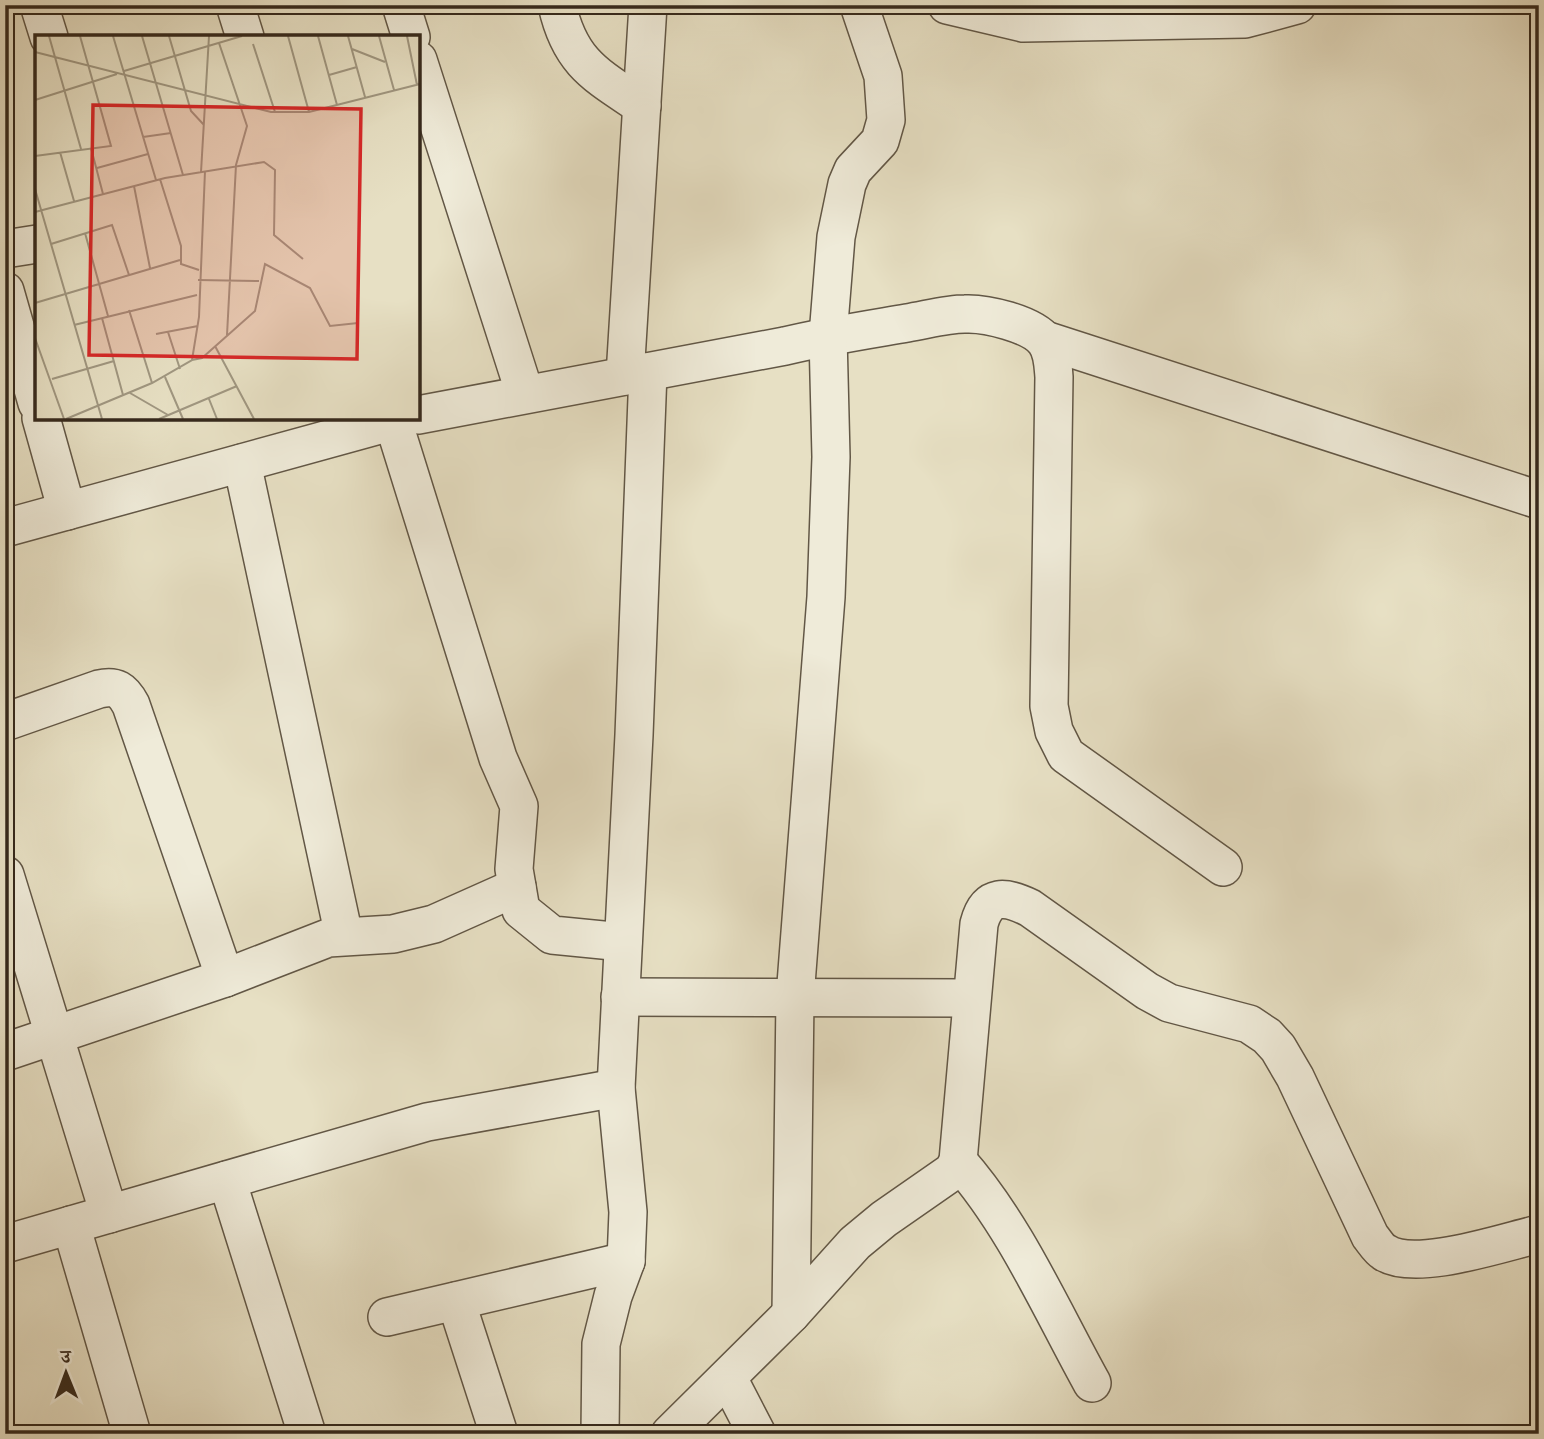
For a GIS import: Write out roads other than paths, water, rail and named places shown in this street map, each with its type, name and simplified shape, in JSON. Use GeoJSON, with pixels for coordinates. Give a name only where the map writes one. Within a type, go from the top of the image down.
{"type":"FeatureCollection","features":[{"type":"Feature","properties":{"kind":"street"},"geometry":{"type":"LineString","coordinates":[[39,5],[48,35]]}},
{"type":"Feature","properties":{"kind":"street"},"geometry":{"type":"LineString","coordinates":[[235,5],[244,35]]}},
{"type":"Feature","properties":{"kind":"street"},"geometry":{"type":"LineString","coordinates":[[401,5],[410,35]]}},
{"type":"Feature","properties":{"kind":"street"},"geometry":{"type":"LineString","coordinates":[[557,5],[561,26],[571,48],[582,62],[642,106]]}},
{"type":"Feature","properties":{"kind":"street"},"geometry":{"type":"LineString","coordinates":[[600,1434],[601,1344],[625,1261],[628,1212],[616,1088],[635,735],[637,374],[642,106],[648,5]]}},
{"type":"Feature","properties":{"kind":"street"},"geometry":{"type":"LineString","coordinates":[[791,1314],[795,997],[826,597],[831,457],[828,336],[836,237],[847,184],[853,170],[880,141],[886,120],[883,76],[859,5]]}},
{"type":"Feature","properties":{"kind":"street"},"geometry":{"type":"LineString","coordinates":[[947,5],[1023,23],[1045,14],[1243,12],[1297,5]]}},
{"type":"Feature","properties":{"kind":"street"},"geometry":{"type":"LineString","coordinates":[[420,72],[434,160],[525,394]]}},
{"type":"Feature","properties":{"kind":"street"},"geometry":{"type":"LineString","coordinates":[[5,249],[35,244]]}},
{"type":"Feature","properties":{"kind":"street"},"geometry":{"type":"LineString","coordinates":[[5,291],[31,362],[35,389]]}},
{"type":"Feature","properties":{"kind":"street"},"geometry":{"type":"LineString","coordinates":[[420,414],[828,336],[967,314],[990,316],[1023,326],[1045,340],[1539,500]]}},
{"type":"Feature","properties":{"kind":"street"},"geometry":{"type":"LineString","coordinates":[[1045,340],[1051,350],[1054,377],[1049,706],[1054,731],[1066,755],[1088,773],[1223,867]]}},
{"type":"Feature","properties":{"kind":"street"},"geometry":{"type":"LineString","coordinates":[[42,420],[67,511]]}},
{"type":"Feature","properties":{"kind":"street"},"geometry":{"type":"LineString","coordinates":[[5,528],[390,420],[498,758],[519,806],[514,869],[521,910],[552,935],[624,942]]}},
{"type":"Feature","properties":{"kind":"street"},"geometry":{"type":"LineString","coordinates":[[242,463],[344,936]]}},
{"type":"Feature","properties":{"kind":"street"},"geometry":{"type":"LineString","coordinates":[[5,722],[99,689],[110,687],[124,692],[131,705],[225,978]]}},
{"type":"Feature","properties":{"kind":"street"},"geometry":{"type":"LineString","coordinates":[[5,875],[109,1214]]}},
{"type":"Feature","properties":{"kind":"street"},"geometry":{"type":"LineString","coordinates":[[5,1052],[225,978],[305,945],[328,938],[412,931],[517,887]]}},
{"type":"Feature","properties":{"kind":"street"},"geometry":{"type":"LineString","coordinates":[[670,1434],[791,1314],[855,1243],[900,1207],[953,1171],[958,1161],[971,998],[982,911],[991,902],[1002,899],[1030,908],[1147,991],[1169,1003],[1249,1024],[1267,1036],[1278,1048],[1295,1077],[1370,1236],[1384,1252],[1403,1260],[1424,1261],[1539,1234]]}},
{"type":"Feature","properties":{"kind":"street"},"geometry":{"type":"LineString","coordinates":[[620,997],[971,998]]}},
{"type":"Feature","properties":{"kind":"street"},"geometry":{"type":"LineString","coordinates":[[5,1244],[427,1122],[616,1088]]}},
{"type":"Feature","properties":{"kind":"street"},"geometry":{"type":"LineString","coordinates":[[958,1161],[979,1185],[1008,1229],[1092,1383]]}},
{"type":"Feature","properties":{"kind":"street"},"geometry":{"type":"LineString","coordinates":[[227,1180],[307,1434]]}},
{"type":"Feature","properties":{"kind":"street"},"geometry":{"type":"LineString","coordinates":[[71,1225],[132,1434]]}},
{"type":"Feature","properties":{"kind":"street"},"geometry":{"type":"LineString","coordinates":[[387,1317],[625,1261]]}},
{"type":"Feature","properties":{"kind":"street"},"geometry":{"type":"LineString","coordinates":[[456,1301],[499,1434]]}},
{"type":"Feature","properties":{"kind":"street"},"geometry":{"type":"LineString","coordinates":[[728,1378],[757,1434]]}}]}
